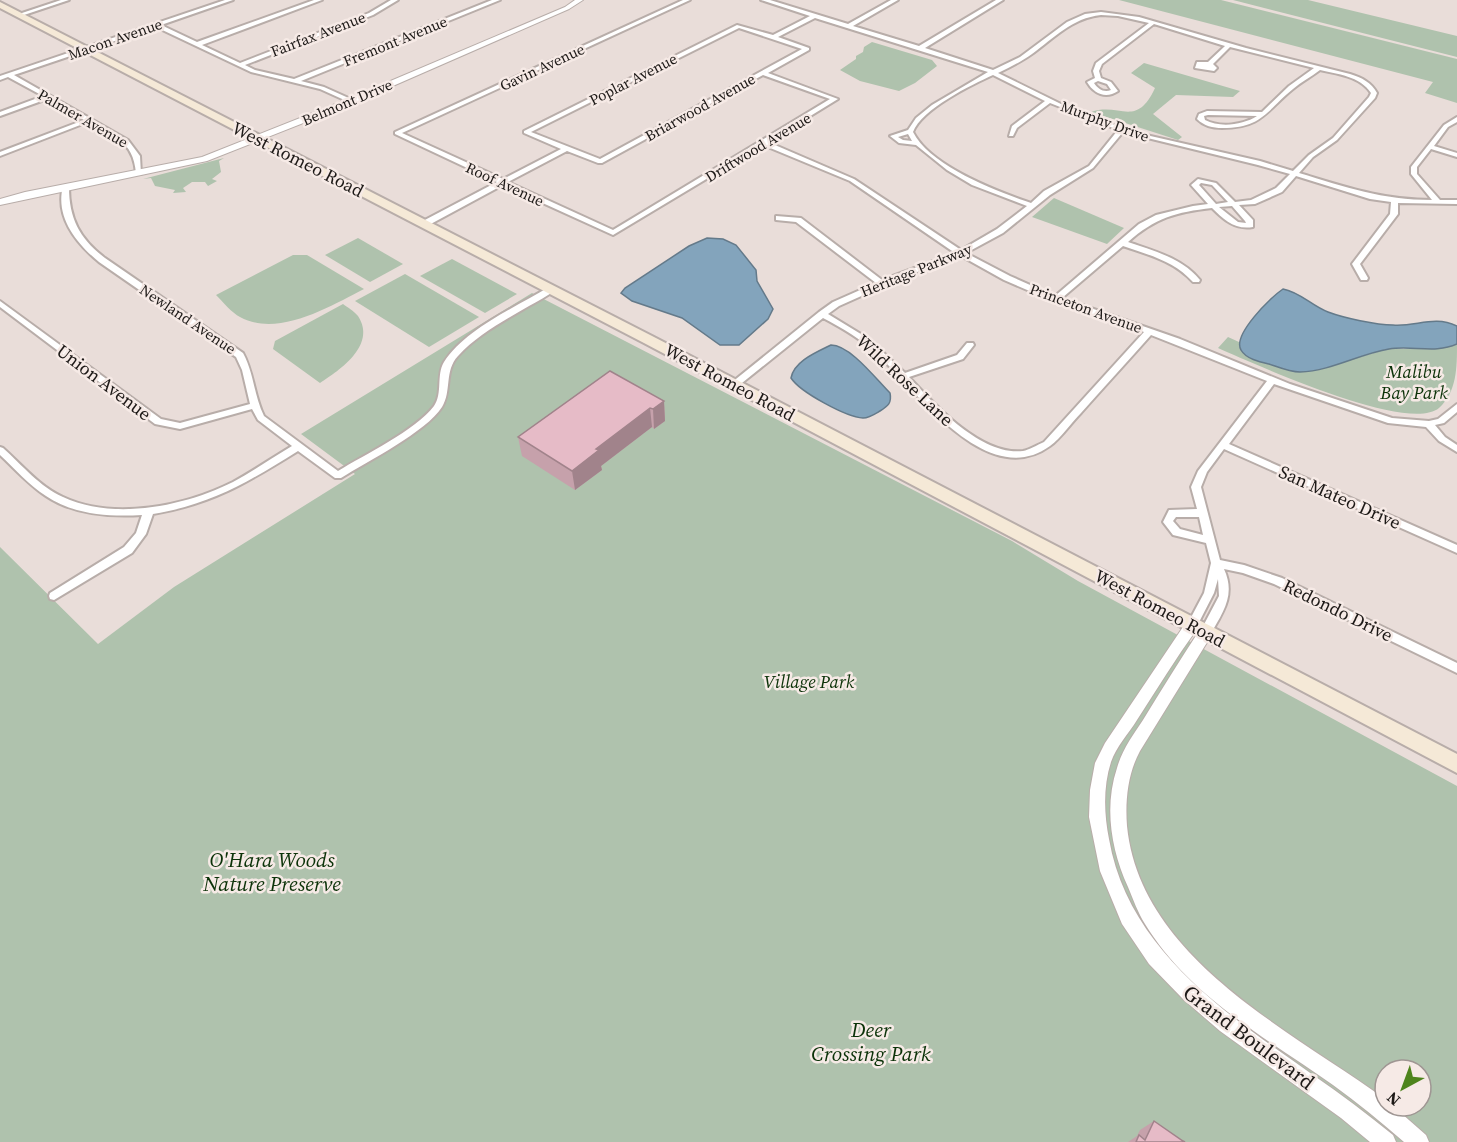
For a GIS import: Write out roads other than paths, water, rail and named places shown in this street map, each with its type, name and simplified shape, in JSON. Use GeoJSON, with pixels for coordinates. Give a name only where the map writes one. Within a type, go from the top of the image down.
{"type":"FeatureCollection","features":[{"type":"Feature","properties":{"kind":"main road","name":"West Romeo Road"},"geometry":{"type":"LineString","coordinates":[[0,5],[552,290],[1457,764]]}},
{"type":"Feature","properties":{"kind":"street"},"geometry":{"type":"LineString","coordinates":[[19,15],[66,0]]}},
{"type":"Feature","properties":{"kind":"street","name":"Macon Avenue"},"geometry":{"type":"LineString","coordinates":[[0,78],[230,0]]}},
{"type":"Feature","properties":{"kind":"street"},"geometry":{"type":"LineString","coordinates":[[196,45],[319,0]]}},
{"type":"Feature","properties":{"kind":"street","name":"Fairfax Avenue"},"geometry":{"type":"LineString","coordinates":[[239,65],[364,17],[395,0]]}},
{"type":"Feature","properties":{"kind":"street","name":"Fremont Avenue"},"geometry":{"type":"LineString","coordinates":[[293,82],[497,0]]}},
{"type":"Feature","properties":{"kind":"street","name":"Belmont Drive"},"geometry":{"type":"LineString","coordinates":[[0,202],[204,159],[351,101],[567,8],[580,0]]}},
{"type":"Feature","properties":{"kind":"street","name":"Gavin Avenue"},"geometry":{"type":"LineString","coordinates":[[397,133],[687,0]]}},
{"type":"Feature","properties":{"kind":"street","name":"Murphy Drive"},"geometry":{"type":"LineString","coordinates":[[764,0],[994,72],[1049,101],[1122,130],[1260,163],[1355,193],[1395,201],[1457,202]]}},
{"type":"Feature","properties":{"kind":"street"},"geometry":{"type":"LineString","coordinates":[[781,5],[792,0]]}},
{"type":"Feature","properties":{"kind":"street"},"geometry":{"type":"LineString","coordinates":[[849,26],[895,0]]}},
{"type":"Feature","properties":{"kind":"street"},"geometry":{"type":"LineString","coordinates":[[920,48],[1000,0]]}},
{"type":"Feature","properties":{"kind":"street"},"geometry":{"type":"LineString","coordinates":[[917,143],[896,140],[893,136],[910,131],[914,123],[924,115],[976,80],[1023,58],[1041,43],[1085,16],[1118,14],[1152,23],[1363,81],[1374,93],[1335,139],[1311,156],[1272,195],[1235,204],[1183,210],[1159,217],[1142,226],[1056,299]]}},
{"type":"Feature","properties":{"kind":"street"},"geometry":{"type":"LineString","coordinates":[[771,38],[814,16]]}},
{"type":"Feature","properties":{"kind":"street"},"geometry":{"type":"LineString","coordinates":[[1098,80],[1096,71],[1099,63],[1152,23]]}},
{"type":"Feature","properties":{"kind":"street"},"geometry":{"type":"LineString","coordinates":[[156,25],[262,75],[322,88],[351,101]]}},
{"type":"Feature","properties":{"kind":"street","name":"Poplar Avenue"},"geometry":{"type":"LineString","coordinates":[[562,148],[526,132],[739,26],[771,38]]}},
{"type":"Feature","properties":{"kind":"street","name":"Briarwood Avenue"},"geometry":{"type":"LineString","coordinates":[[562,148],[600,162],[807,49],[771,38]]}},
{"type":"Feature","properties":{"kind":"street"},"geometry":{"type":"LineString","coordinates":[[1209,64],[1229,45]]}},
{"type":"Feature","properties":{"kind":"street"},"geometry":{"type":"LineString","coordinates":[[1264,114],[1207,113],[1199,117],[1208,125],[1235,127],[1250,124],[1264,114],[1292,86],[1318,68]]}},
{"type":"Feature","properties":{"kind":"street","name":"Driftwood Avenue"},"geometry":{"type":"LineString","coordinates":[[613,233],[835,99],[762,74]]}},
{"type":"Feature","properties":{"kind":"street","name":"Palmer Avenue"},"geometry":{"type":"LineString","coordinates":[[9,75],[134,148],[138,157],[139,173]]}},
{"type":"Feature","properties":{"kind":"street"},"geometry":{"type":"LineString","coordinates":[[0,114],[47,98]]}},
{"type":"Feature","properties":{"kind":"street"},"geometry":{"type":"LineString","coordinates":[[1011,135],[1014,127],[1049,101]]}},
{"type":"Feature","properties":{"kind":"street"},"geometry":{"type":"LineString","coordinates":[[1438,202],[1414,174],[1414,167],[1446,126],[1457,119]]}},
{"type":"Feature","properties":{"kind":"street"},"geometry":{"type":"LineString","coordinates":[[0,154],[89,120]]}},
{"type":"Feature","properties":{"kind":"street","name":"Heritage Parkway"},"geometry":{"type":"LineString","coordinates":[[734,385],[822,314],[857,293],[961,253],[1000,231],[1031,205],[1091,167],[1122,130]]}},
{"type":"Feature","properties":{"kind":"street"},"geometry":{"type":"LineString","coordinates":[[910,131],[917,143],[935,160],[961,178],[1031,205]]}},
{"type":"Feature","properties":{"kind":"street","name":"Roof Avenue"},"geometry":{"type":"LineString","coordinates":[[397,133],[613,233]]}},
{"type":"Feature","properties":{"kind":"street","name":"Princeton Avenue"},"geometry":{"type":"LineString","coordinates":[[764,143],[852,180],[961,253],[1007,278],[1056,299],[1150,331],[1272,380],[1391,421],[1429,424]]}},
{"type":"Feature","properties":{"kind":"street"},"geometry":{"type":"LineString","coordinates":[[1430,147],[1457,155]]}},
{"type":"Feature","properties":{"kind":"street"},"geometry":{"type":"LineString","coordinates":[[421,222],[562,148]]}},
{"type":"Feature","properties":{"kind":"street"},"geometry":{"type":"LineString","coordinates":[[1207,181],[1214,184],[1250,220],[1250,225],[1245,227],[1235,224],[1214,206],[1195,185],[1197,182],[1207,181]]}},
{"type":"Feature","properties":{"kind":"street","name":"Newland Avenue"},"geometry":{"type":"LineString","coordinates":[[65,187],[68,219],[81,243],[102,260],[240,355],[247,371],[254,406]]}},
{"type":"Feature","properties":{"kind":"street"},"geometry":{"type":"LineString","coordinates":[[1364,278],[1356,264],[1394,214],[1395,201]]}},
{"type":"Feature","properties":{"kind":"street"},"geometry":{"type":"LineString","coordinates":[[779,218],[798,220],[881,283]]}},
{"type":"Feature","properties":{"kind":"street"},"geometry":{"type":"LineString","coordinates":[[1123,243],[1179,264],[1196,279]]}},
{"type":"Feature","properties":{"kind":"street"},"geometry":{"type":"LineString","coordinates":[[254,406],[261,418],[338,476],[422,421],[437,408],[442,398],[445,366],[460,346],[552,290]]}},
{"type":"Feature","properties":{"kind":"street","name":"Union Avenue"},"geometry":{"type":"LineString","coordinates":[[0,303],[158,423],[180,426],[254,406]]}},
{"type":"Feature","properties":{"kind":"street","name":"Wild Rose Lane"},"geometry":{"type":"LineString","coordinates":[[822,314],[858,334],[904,376],[935,410],[975,441],[1010,454],[1031,452],[1047,444],[1150,331]]}},
{"type":"Feature","properties":{"kind":"street"},"geometry":{"type":"LineString","coordinates":[[904,376],[960,357],[970,345]]}},
{"type":"Feature","properties":{"kind":"street"},"geometry":{"type":"LineString","coordinates":[[1199,629],[1216,615],[1224,596],[1223,579],[1209,540],[1196,487],[1203,471],[1272,380]]}},
{"type":"Feature","properties":{"kind":"street"},"geometry":{"type":"LineString","coordinates":[[1457,407],[1441,421],[1429,424],[1442,439],[1457,449]]}},
{"type":"Feature","properties":{"kind":"street","name":"San Mateo Drive"},"geometry":{"type":"LineString","coordinates":[[1223,445],[1457,549]]}},
{"type":"Feature","properties":{"kind":"street"},"geometry":{"type":"LineString","coordinates":[[0,450],[51,495],[71,504],[102,511],[148,510],[184,504],[227,489],[297,447]]}},
{"type":"Feature","properties":{"kind":"street"},"geometry":{"type":"LineString","coordinates":[[54,596],[128,550],[141,534],[148,510]]}},
{"type":"Feature","properties":{"kind":"street"},"geometry":{"type":"LineString","coordinates":[[1203,513],[1173,513],[1168,522],[1177,532],[1209,540]]}},
{"type":"Feature","properties":{"kind":"street","name":"Redondo Drive"},"geometry":{"type":"LineString","coordinates":[[1216,563],[1244,569],[1278,581],[1457,669]]}},
{"type":"Feature","properties":{"kind":"street","name":"Grand Boulevard"},"geometry":{"type":"LineString","coordinates":[[1199,629],[1104,761],[1096,802],[1101,848],[1117,898],[1146,948],[1189,995],[1362,1121],[1386,1142]]}},
{"type":"Feature","properties":{"kind":"street","name":"Grand Boulevard"},"geometry":{"type":"LineString","coordinates":[[1199,629],[1167,693],[1125,766],[1119,792],[1118,824],[1123,855],[1135,889],[1155,926],[1178,957],[1202,981],[1226,1001],[1348,1083],[1399,1122],[1419,1142]]}},
{"type":"Feature","properties":{"kind":"water"},"geometry":{"type":"Polygon","coordinates":[[[707,238],[723,239],[736,245],[756,270],[757,281],[773,309],[768,319],[739,345],[720,345],[682,318],[632,301],[621,293],[625,288],[689,246],[707,238]]]}},
{"type":"Feature","properties":{"kind":"water"},"geometry":{"type":"Polygon","coordinates":[[[1283,289],[1295,293],[1328,312],[1360,321],[1393,325],[1433,321],[1449,323],[1457,326],[1457,344],[1432,349],[1389,349],[1323,369],[1300,372],[1254,360],[1241,350],[1242,335],[1262,308],[1283,289]]]}},
{"type":"Feature","properties":{"kind":"water"},"geometry":{"type":"Polygon","coordinates":[[[831,345],[838,346],[854,356],[890,393],[890,402],[887,406],[870,417],[855,417],[824,403],[796,384],[791,378],[801,362],[831,345]]]}},
{"type":"Feature","properties":{"kind":"park label","name":"Malibu Bay Park"},"geometry":{"type":"Point","coordinates":[1414,382]}},
{"type":"Feature","properties":{"kind":"park label","name":"Village Park"},"geometry":{"type":"Point","coordinates":[809,681]}},
{"type":"Feature","properties":{"kind":"park label","name":"O'Hara Woods Nature Preserve"},"geometry":{"type":"Point","coordinates":[272,871]}},
{"type":"Feature","properties":{"kind":"park label","name":"Deer Crossing Park"},"geometry":{"type":"Point","coordinates":[871,1041]}}]}
